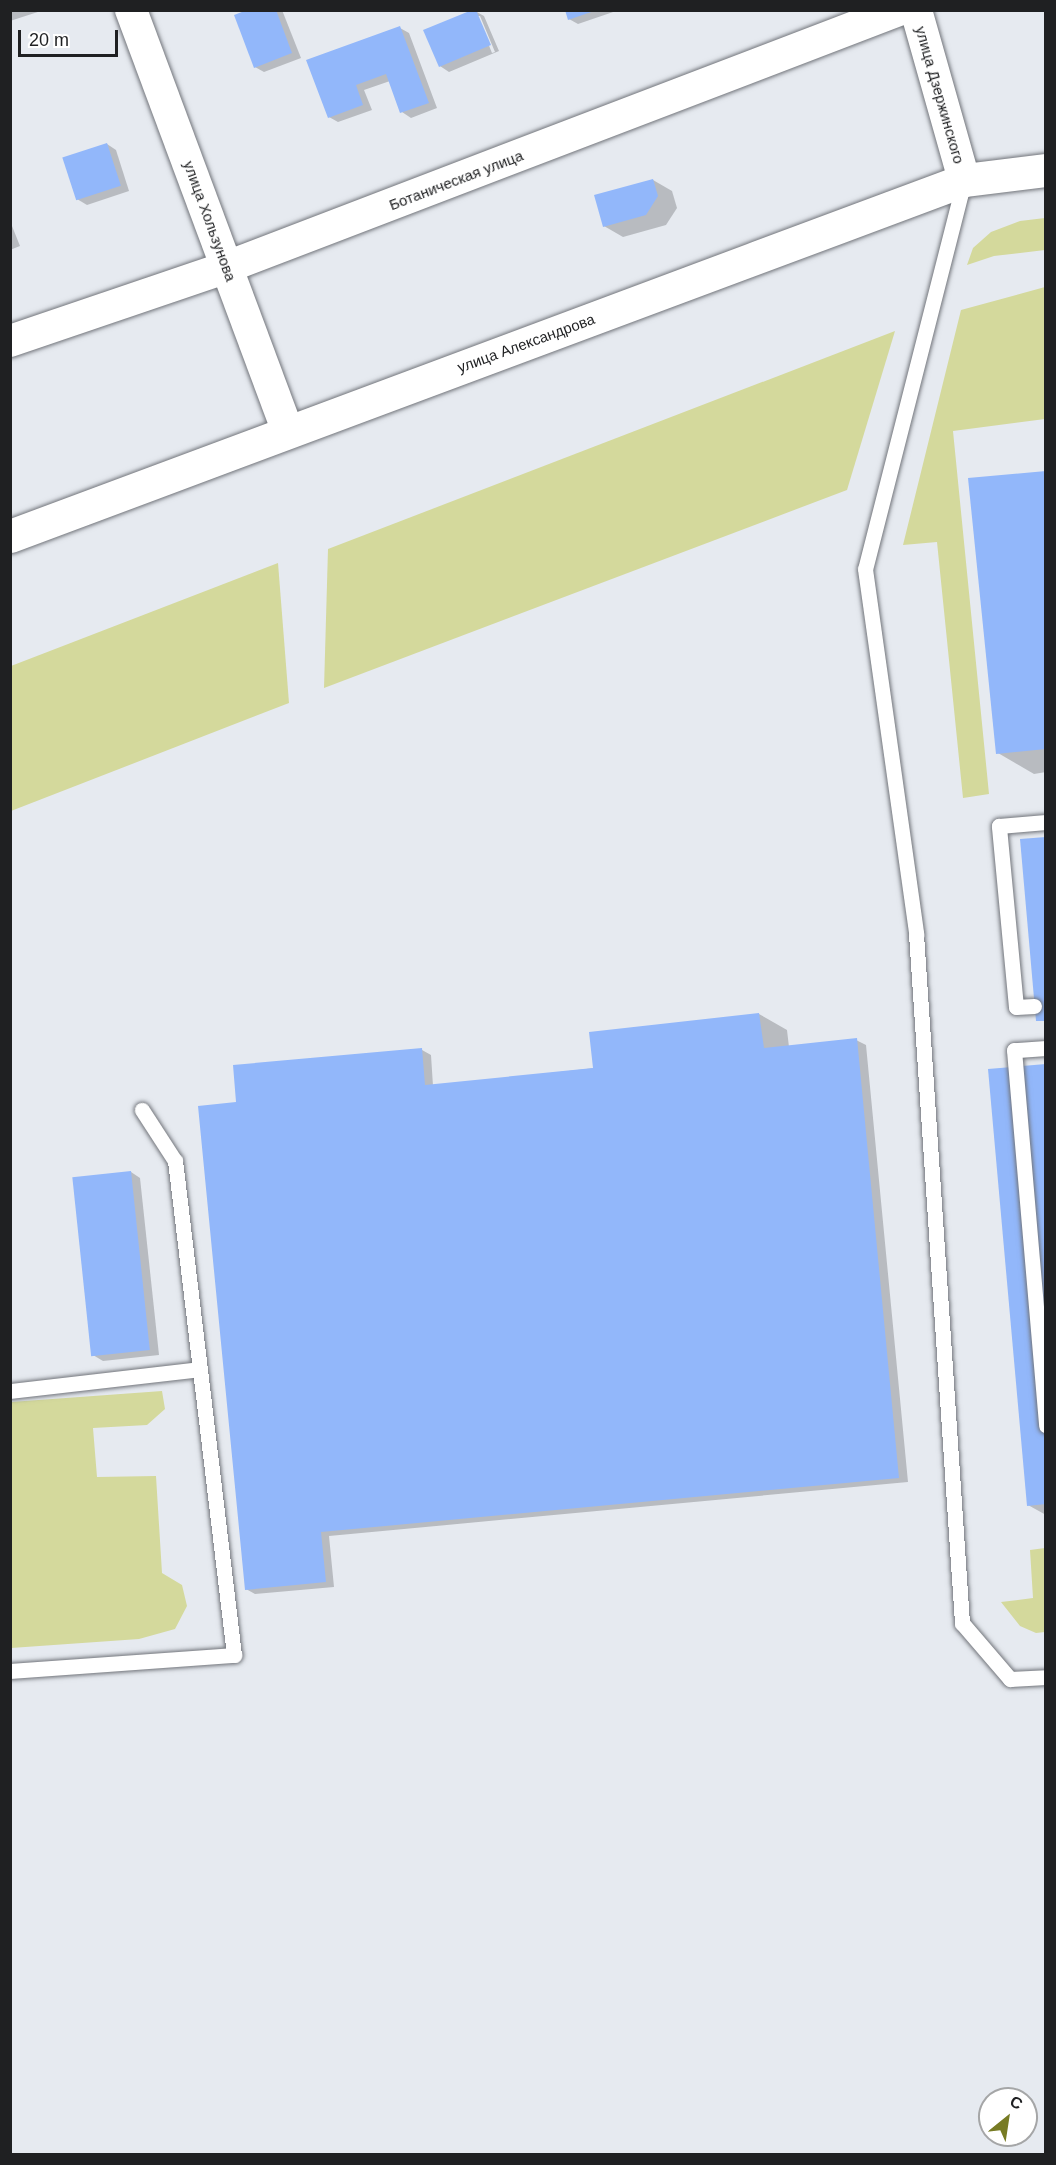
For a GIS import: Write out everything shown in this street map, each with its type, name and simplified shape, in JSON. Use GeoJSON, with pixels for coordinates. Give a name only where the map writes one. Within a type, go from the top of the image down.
{"type":"FeatureCollection","features":[{"type":"Feature","properties":{"kind":"main road","name":"улица Александрова"},"geometry":{"type":"LineString","coordinates":[[10,536],[964,180],[1046,170]]}},
{"type":"Feature","properties":{"kind":"street","name":"улица Хользунова"},"geometry":{"type":"LineString","coordinates":[[132,10],[288,432]]}},
{"type":"Feature","properties":{"kind":"street","name":"Ботаническая улица"},"geometry":{"type":"LineString","coordinates":[[10,341],[228,267],[898,10]]}},
{"type":"Feature","properties":{"kind":"street","name":"улица Дзержинского"},"geometry":{"type":"LineString","coordinates":[[916,10],[964,180]]}},
{"type":"Feature","properties":{"kind":"lane"},"geometry":{"type":"LineString","coordinates":[[964,180],[865,569],[916,933],[962,1623],[1010,1679],[1046,1677]]}},
{"type":"Feature","properties":{"kind":"lane"},"geometry":{"type":"LineString","coordinates":[[1034,1006],[1016,1007],[999,826],[1046,822]]}},
{"type":"Feature","properties":{"kind":"lane"},"geometry":{"type":"LineString","coordinates":[[1046,1048],[1014,1050],[1046,1426]]}},
{"type":"Feature","properties":{"kind":"lane"},"geometry":{"type":"LineString","coordinates":[[10,1671],[234,1654],[175,1161],[142,1110]]}},
{"type":"Feature","properties":{"kind":"lane"},"geometry":{"type":"LineString","coordinates":[[10,1391],[200,1369]]}},
{"type":"Feature","properties":{"kind":"green space"},"geometry":{"type":"Polygon","coordinates":[[[1045,218],[1045,250],[994,256],[967,265],[973,248],[991,232],[1020,221],[1045,218]]]}},
{"type":"Feature","properties":{"kind":"green space"},"geometry":{"type":"Polygon","coordinates":[[[1045,287],[1045,419],[953,431],[989,794],[963,798],[937,542],[903,545],[961,310],[1045,287]]]}},
{"type":"Feature","properties":{"kind":"green space"},"geometry":{"type":"Polygon","coordinates":[[[895,331],[847,490],[324,688],[328,549],[895,331]]]}},
{"type":"Feature","properties":{"kind":"green space"},"geometry":{"type":"Polygon","coordinates":[[[278,563],[289,703],[11,811],[11,666],[278,563]]]}},
{"type":"Feature","properties":{"kind":"green space"},"geometry":{"type":"Polygon","coordinates":[[[162,1391],[165,1409],[147,1425],[93,1428],[97,1477],[156,1476],[162,1573],[182,1585],[187,1606],[175,1629],[139,1639],[11,1648],[11,1402],[162,1391]]]}},
{"type":"Feature","properties":{"kind":"green space"},"geometry":{"type":"Polygon","coordinates":[[[1045,1548],[1045,1632],[1036,1633],[1020,1626],[1001,1602],[1033,1598],[1030,1550],[1045,1548]]]}},
{"type":"Feature","properties":{"kind":"building"},"geometry":{"type":"Polygon","coordinates":[[[247,10],[276,10],[292,53],[254,68],[234,15],[247,10]]]}},
{"type":"Feature","properties":{"kind":"building"},"geometry":{"type":"Polygon","coordinates":[[[476,10],[491,45],[439,67],[423,30],[476,10]]]}},
{"type":"Feature","properties":{"kind":"building"},"geometry":{"type":"Polygon","coordinates":[[[565,10],[594,10],[594,11],[568,20],[565,10]]]}},
{"type":"Feature","properties":{"kind":"building"},"geometry":{"type":"Polygon","coordinates":[[[400,26],[429,103],[400,113],[386,74],[356,85],[363,105],[328,118],[306,60],[400,26]]]}},
{"type":"Feature","properties":{"kind":"building"},"geometry":{"type":"Polygon","coordinates":[[[107,143],[121,186],[76,200],[62,158],[107,143]]]}},
{"type":"Feature","properties":{"kind":"building"},"geometry":{"type":"Polygon","coordinates":[[[653,179],[658,196],[646,215],[603,227],[594,195],[653,179]]]}},
{"type":"Feature","properties":{"kind":"building"},"geometry":{"type":"Polygon","coordinates":[[[1046,471],[1046,749],[996,754],[968,478],[1046,471]]]}},
{"type":"Feature","properties":{"kind":"building"},"geometry":{"type":"Polygon","coordinates":[[[1046,837],[1046,1021],[1036,1021],[1020,839],[1046,837]]]}},
{"type":"Feature","properties":{"kind":"building"},"geometry":{"type":"Polygon","coordinates":[[[759,1013],[764,1048],[857,1038],[899,1478],[321,1532],[326,1582],[245,1590],[198,1106],[236,1102],[233,1065],[422,1048],[425,1085],[593,1068],[589,1032],[759,1013]]]}},
{"type":"Feature","properties":{"kind":"building"},"geometry":{"type":"Polygon","coordinates":[[[1046,1064],[1046,1504],[1027,1506],[988,1069],[1046,1064]]]}},
{"type":"Feature","properties":{"kind":"building"},"geometry":{"type":"Polygon","coordinates":[[[131,1171],[150,1350],[91,1356],[72,1177],[131,1171]]]}}]}
